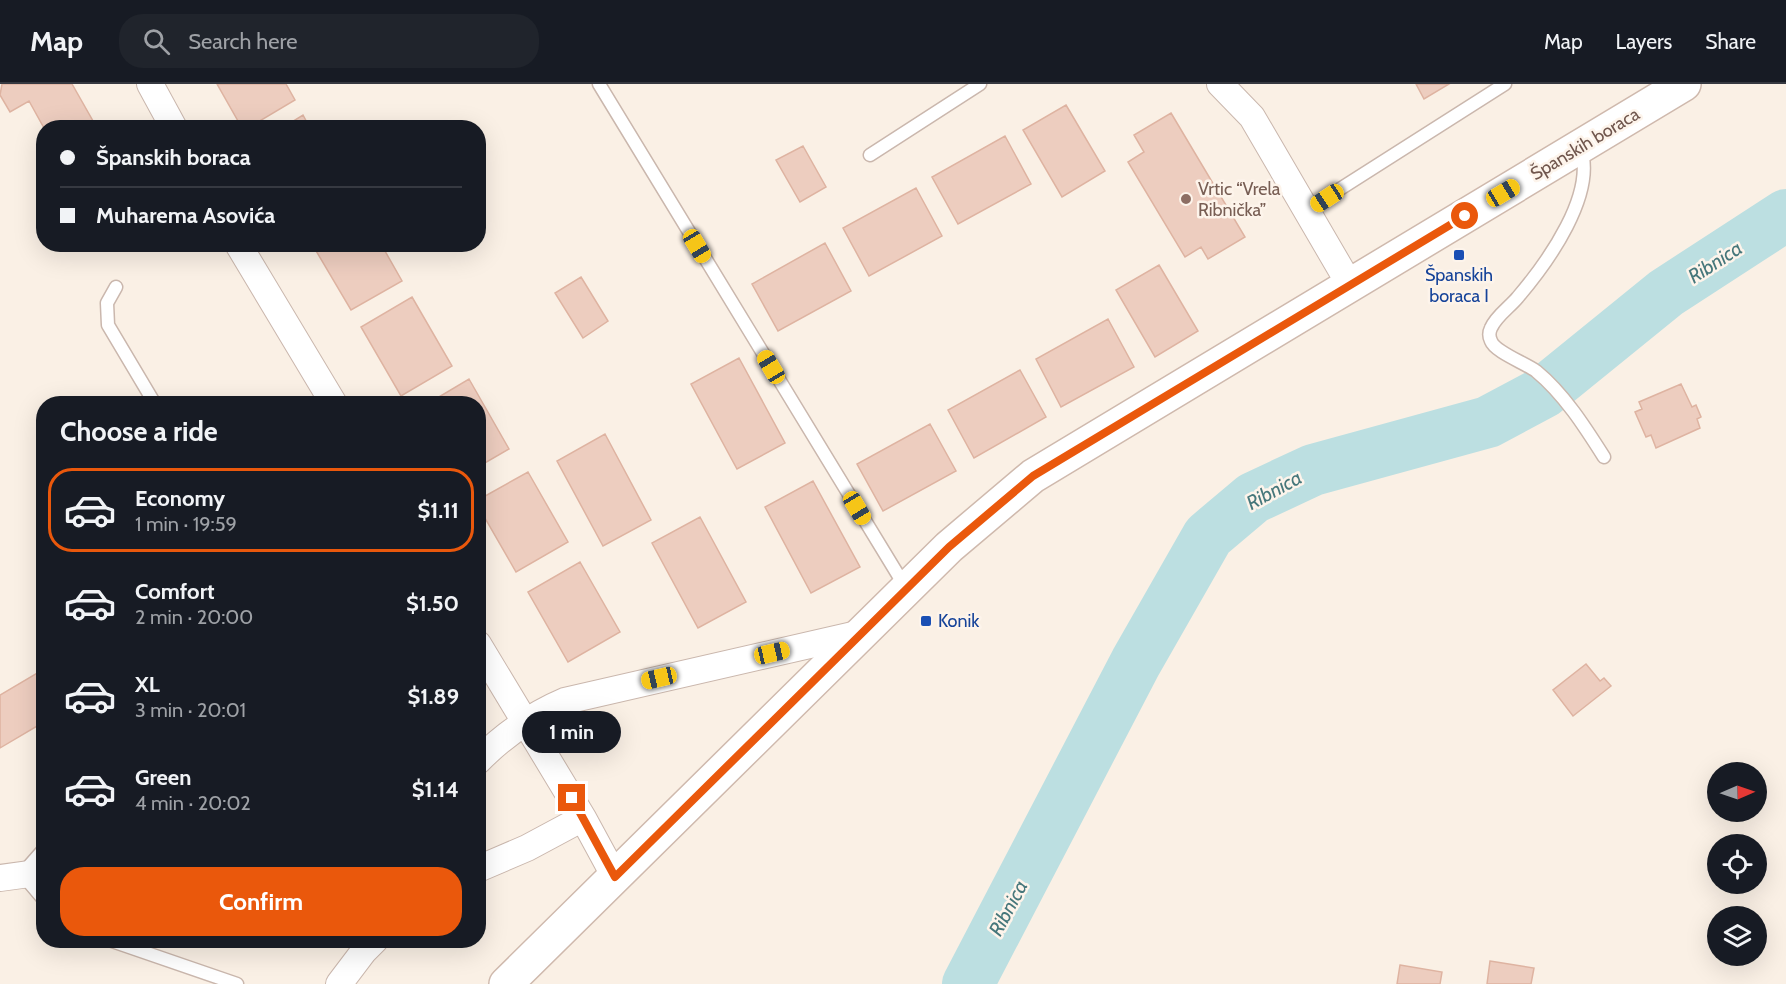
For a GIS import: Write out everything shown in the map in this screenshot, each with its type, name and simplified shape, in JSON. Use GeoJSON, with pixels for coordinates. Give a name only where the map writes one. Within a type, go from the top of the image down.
{"type":"FeatureCollection","features":[{"type":"Feature","properties":{"kind":"main road","name":"Španskih boraca"},"geometry":{"type":"LineString","coordinates":[[506,984],[949,547],[1033,476],[1580,147],[1652,92],[1684,84]]}},
{"type":"Feature","properties":{"kind":"street"},"geometry":{"type":"LineString","coordinates":[[150,84],[170,120]]}},
{"type":"Feature","properties":{"kind":"street"},"geometry":{"type":"LineString","coordinates":[[1220,84],[1252,117],[1350,285]]}},
{"type":"Feature","properties":{"kind":"street"},"geometry":{"type":"LineString","coordinates":[[243,252],[329,396]]}},
{"type":"Feature","properties":{"kind":"street"},"geometry":{"type":"LineString","coordinates":[[486,753],[525,721],[565,701],[862,633]]}},
{"type":"Feature","properties":{"kind":"street"},"geometry":{"type":"LineString","coordinates":[[486,657],[583,818],[615,877]]}},
{"type":"Feature","properties":{"kind":"street"},"geometry":{"type":"LineString","coordinates":[[486,866],[527,849],[583,818]]}},
{"type":"Feature","properties":{"kind":"street"},"geometry":{"type":"LineString","coordinates":[[339,984],[367,948]]}},
{"type":"Feature","properties":{"kind":"lane"},"geometry":{"type":"LineString","coordinates":[[599,84],[907,589]]}},
{"type":"Feature","properties":{"kind":"lane"},"geometry":{"type":"LineString","coordinates":[[870,155],[980,84]]}},
{"type":"Feature","properties":{"kind":"lane"},"geometry":{"type":"LineString","coordinates":[[1307,210],[1505,84]]}},
{"type":"Feature","properties":{"kind":"lane"},"geometry":{"type":"LineString","coordinates":[[1580,147],[1585,164],[1585,176],[1569,220],[1535,277],[1495,322],[1490,332],[1492,344],[1496,348],[1538,372],[1583,424],[1604,457]]}},
{"type":"Feature","properties":{"kind":"lane"},"geometry":{"type":"LineString","coordinates":[[116,287],[107,303],[108,325],[150,396]]}},
{"type":"Feature","properties":{"kind":"lane"},"geometry":{"type":"LineString","coordinates":[[36,858],[22,875],[36,891]]}},
{"type":"Feature","properties":{"kind":"lane"},"geometry":{"type":"LineString","coordinates":[[132,948],[237,984]]}},
{"type":"Feature","properties":{"kind":"building"},"geometry":{"type":"Polygon","coordinates":[[[2,84],[72,84],[92,120],[40,120],[29,101],[10,112],[0,95],[2,84]]]}},
{"type":"Feature","properties":{"kind":"building"},"geometry":{"type":"Polygon","coordinates":[[[217,84],[286,84],[295,100],[261,120],[237,120],[217,84]]]}},
{"type":"Feature","properties":{"kind":"building"},"geometry":{"type":"Polygon","coordinates":[[[1416,84],[1449,84],[1424,99],[1416,84]]]}},
{"type":"Feature","properties":{"kind":"building"},"geometry":{"type":"Polygon","coordinates":[[[1066,105],[1105,171],[1062,197],[1023,130],[1066,105]]]}},
{"type":"Feature","properties":{"kind":"building","name":"Vrtic “Vrela Ribnička”"},"geometry":{"type":"Polygon","coordinates":[[[1171,113],[1245,237],[1208,259],[1201,247],[1185,257],[1128,162],[1144,152],[1134,135],[1171,113]]]}},
{"type":"Feature","properties":{"kind":"building"},"geometry":{"type":"Polygon","coordinates":[[[303,115],[306,120],[295,120],[303,115]]]}},
{"type":"Feature","properties":{"kind":"building"},"geometry":{"type":"Polygon","coordinates":[[[1005,136],[1031,184],[958,224],[932,177],[1005,136]]]}},
{"type":"Feature","properties":{"kind":"building"},"geometry":{"type":"Polygon","coordinates":[[[803,146],[826,187],[800,202],[776,160],[803,146]]]}},
{"type":"Feature","properties":{"kind":"building"},"geometry":{"type":"Polygon","coordinates":[[[916,188],[942,236],[869,276],[843,228],[916,188]]]}},
{"type":"Feature","properties":{"kind":"building"},"geometry":{"type":"Polygon","coordinates":[[[825,243],[851,291],[778,331],[752,284],[825,243]]]}},
{"type":"Feature","properties":{"kind":"building"},"geometry":{"type":"Polygon","coordinates":[[[317,252],[386,252],[402,281],[351,310],[317,252]]]}},
{"type":"Feature","properties":{"kind":"building"},"geometry":{"type":"Polygon","coordinates":[[[1159,265],[1198,331],[1155,357],[1116,290],[1159,265]]]}},
{"type":"Feature","properties":{"kind":"building"},"geometry":{"type":"Polygon","coordinates":[[[581,277],[608,321],[583,338],[555,293],[581,277]]]}},
{"type":"Feature","properties":{"kind":"building"},"geometry":{"type":"Polygon","coordinates":[[[412,297],[452,366],[401,396],[361,327],[412,297]]]}},
{"type":"Feature","properties":{"kind":"building"},"geometry":{"type":"Polygon","coordinates":[[[1108,319],[1134,367],[1061,407],[1036,359],[1108,319]]]}},
{"type":"Feature","properties":{"kind":"building"},"geometry":{"type":"Polygon","coordinates":[[[739,358],[785,443],[737,469],[691,384],[739,358]]]}},
{"type":"Feature","properties":{"kind":"building"},"geometry":{"type":"Polygon","coordinates":[[[1020,370],[1046,417],[974,458],[948,410],[1020,370]]]}},
{"type":"Feature","properties":{"kind":"building"},"geometry":{"type":"Polygon","coordinates":[[[469,379],[479,396],[440,396],[469,379]]]}},
{"type":"Feature","properties":{"kind":"building"},"geometry":{"type":"Polygon","coordinates":[[[1681,384],[1692,407],[1696,405],[1701,417],[1697,419],[1700,428],[1656,448],[1651,435],[1646,437],[1635,412],[1642,409],[1639,402],[1681,384]]]}},
{"type":"Feature","properties":{"kind":"building"},"geometry":{"type":"Polygon","coordinates":[[[486,409],[509,449],[486,462],[486,409]]]}},
{"type":"Feature","properties":{"kind":"building"},"geometry":{"type":"Polygon","coordinates":[[[930,424],[956,471],[883,511],[857,464],[930,424]]]}},
{"type":"Feature","properties":{"kind":"building"},"geometry":{"type":"Polygon","coordinates":[[[605,434],[651,520],[603,546],[557,461],[605,434]]]}},
{"type":"Feature","properties":{"kind":"building"},"geometry":{"type":"Polygon","coordinates":[[[528,472],[568,542],[516,572],[486,520],[486,496],[528,472]]]}},
{"type":"Feature","properties":{"kind":"building"},"geometry":{"type":"Polygon","coordinates":[[[813,481],[860,567],[811,593],[765,507],[813,481]]]}},
{"type":"Feature","properties":{"kind":"building"},"geometry":{"type":"Polygon","coordinates":[[[700,517],[746,602],[698,628],[652,543],[700,517]]]}},
{"type":"Feature","properties":{"kind":"building"},"geometry":{"type":"Polygon","coordinates":[[[580,562],[620,632],[568,662],[528,592],[580,562]]]}},
{"type":"Feature","properties":{"kind":"building"},"geometry":{"type":"Polygon","coordinates":[[[1586,664],[1600,681],[1604,678],[1611,686],[1573,716],[1553,690],[1586,664]]]}},
{"type":"Feature","properties":{"kind":"building"},"geometry":{"type":"Polygon","coordinates":[[[36,674],[36,727],[0,748],[0,695],[36,674]]]}},
{"type":"Feature","properties":{"kind":"building"},"geometry":{"type":"Polygon","coordinates":[[[1490,961],[1534,968],[1531,984],[1487,984],[1490,961]]]}},
{"type":"Feature","properties":{"kind":"building"},"geometry":{"type":"Polygon","coordinates":[[[1400,965],[1442,972],[1440,984],[1397,984],[1400,965]]]}},
{"type":"Feature","properties":{"kind":"waterway","name":"Ribnica"},"geometry":{"type":"LineString","coordinates":[[968,984],[1136,662],[1208,536],[1253,498],[1313,470],[1488,422],[1544,392],[1666,293],[1786,215]]}},
{"type":"Feature","properties":{"kind":"place","name":"Vrtic “Vrela Ribnička”"},"geometry":{"type":"Point","coordinates":[1186,199]}},
{"type":"Feature","properties":{"kind":"place","name":"Španskih boraca I"},"geometry":{"type":"Point","coordinates":[1459,255]}},
{"type":"Feature","properties":{"kind":"place","name":"Konik"},"geometry":{"type":"Point","coordinates":[926,621]}},
{"type":"Feature","properties":{"kind":"route"},"geometry":{"type":"LineString","coordinates":[[572,798],[615,877],[949,547],[1033,476],[1465,216]]}}]}
